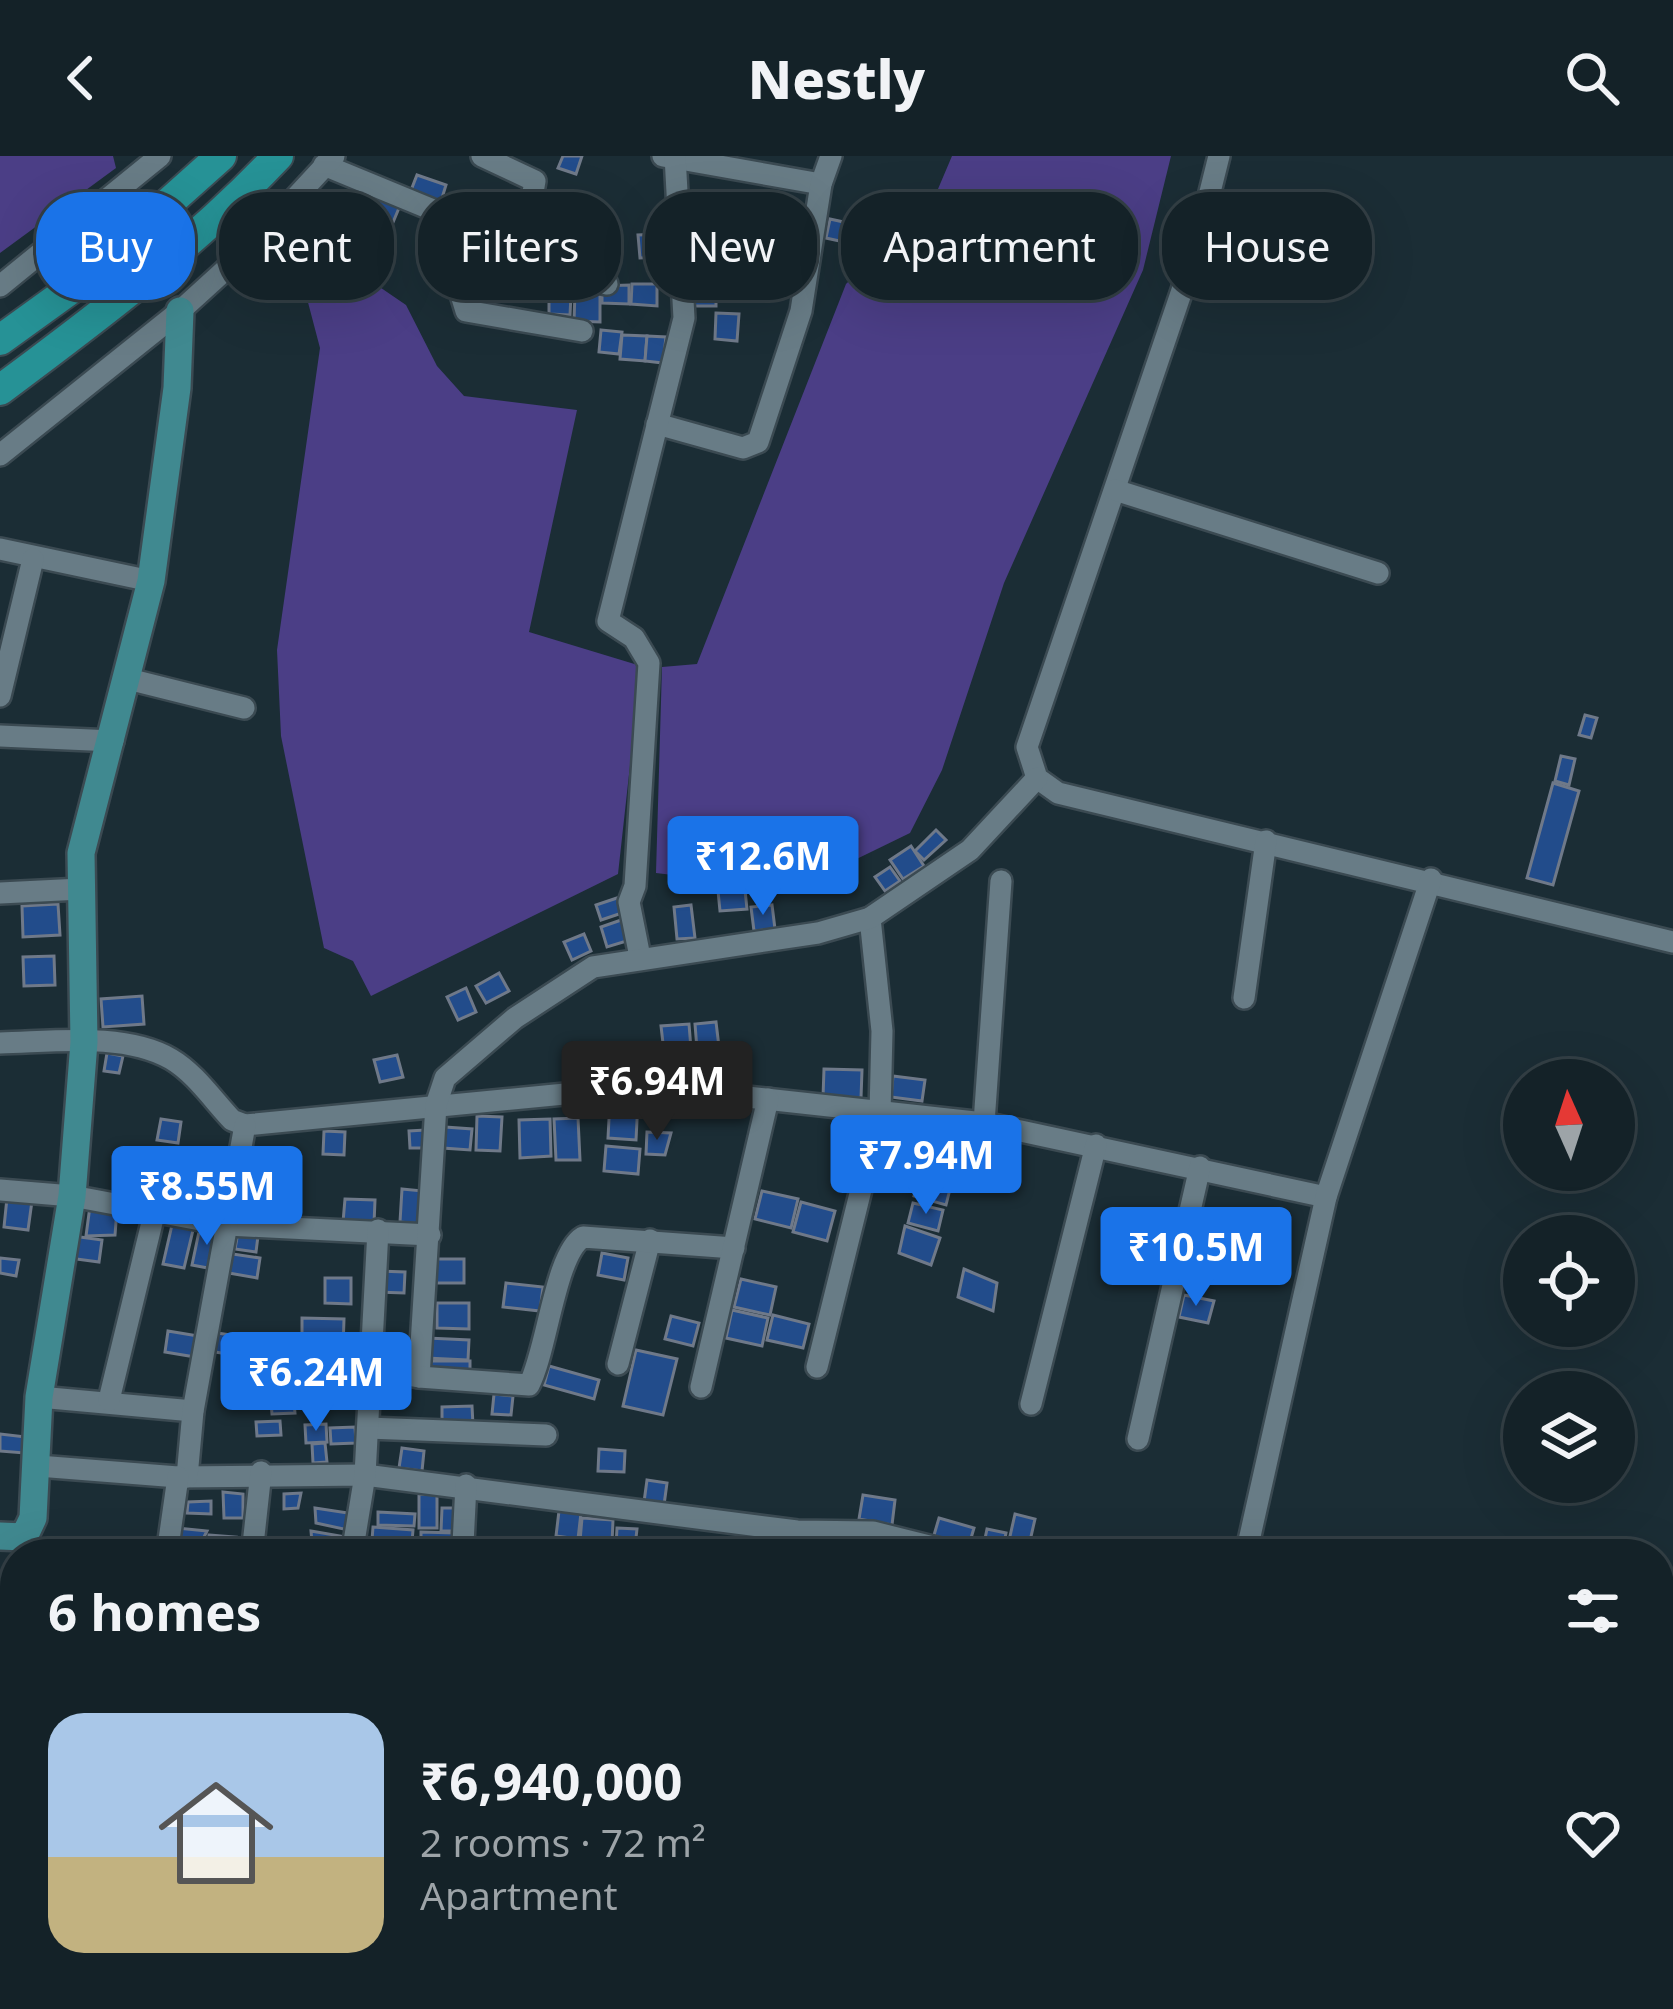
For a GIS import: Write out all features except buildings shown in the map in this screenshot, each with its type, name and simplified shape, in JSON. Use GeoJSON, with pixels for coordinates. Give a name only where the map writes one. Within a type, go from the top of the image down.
{"type":"FeatureCollection","features":[{"type":"Feature","properties":{"kind":"highway"},"geometry":{"type":"LineString","coordinates":[[0,340],[79,283],[221,156]]}},
{"type":"Feature","properties":{"kind":"highway"},"geometry":{"type":"LineString","coordinates":[[0,390],[117,304],[211,224],[271,163]]}},
{"type":"Feature","properties":{"kind":"main road"},"geometry":{"type":"LineString","coordinates":[[0,1537],[24,1537],[30,1528],[38,1466],[39,1397],[72,1196],[84,1042],[81,853],[151,581],[177,388],[180,311]]}},
{"type":"Feature","properties":{"kind":"street"},"geometry":{"type":"LineString","coordinates":[[482,156],[535,181],[533,192]]}},
{"type":"Feature","properties":{"kind":"street"},"geometry":{"type":"LineString","coordinates":[[657,424],[743,448],[758,442],[801,311],[821,184],[831,156]]}},
{"type":"Feature","properties":{"kind":"street"},"geometry":{"type":"LineString","coordinates":[[1219,156],[1195,252],[1028,747],[1037,778],[1058,793],[1431,879],[1673,942]]}},
{"type":"Feature","properties":{"kind":"street"},"geometry":{"type":"LineString","coordinates":[[640,957],[629,902],[635,886],[649,663],[634,638],[608,621],[684,318],[671,157],[761,164],[821,184]]}},
{"type":"Feature","properties":{"kind":"street"},"geometry":{"type":"LineString","coordinates":[[0,286],[150,160]]}},
{"type":"Feature","properties":{"kind":"street"},"geometry":{"type":"LineString","coordinates":[[0,455],[180,311],[246,251],[329,160],[418,203]]}},
{"type":"Feature","properties":{"kind":"street"},"geometry":{"type":"LineString","coordinates":[[463,300],[466,311],[582,332]]}},
{"type":"Feature","properties":{"kind":"street"},"geometry":{"type":"LineString","coordinates":[[1115,490],[1378,573]]}},
{"type":"Feature","properties":{"kind":"street"},"geometry":{"type":"LineString","coordinates":[[0,549],[151,581]]}},
{"type":"Feature","properties":{"kind":"street"},"geometry":{"type":"LineString","coordinates":[[0,696],[33,559]]}},
{"type":"Feature","properties":{"kind":"street"},"geometry":{"type":"LineString","coordinates":[[128,679],[244,708]]}},
{"type":"Feature","properties":{"kind":"street"},"geometry":{"type":"LineString","coordinates":[[0,736],[113,741]]}},
{"type":"Feature","properties":{"kind":"street"},"geometry":{"type":"LineString","coordinates":[[418,1376],[436,1105],[445,1078],[515,1018],[593,968],[640,957],[796,937],[870,919],[970,850],[1037,778]]}},
{"type":"Feature","properties":{"kind":"street"},"geometry":{"type":"LineString","coordinates":[[1244,998],[1266,841]]}},
{"type":"Feature","properties":{"kind":"street"},"geometry":{"type":"LineString","coordinates":[[1249,1539],[1326,1197],[1431,879]]}},
{"type":"Feature","properties":{"kind":"street"},"geometry":{"type":"LineString","coordinates":[[984,1123],[1001,881]]}},
{"type":"Feature","properties":{"kind":"street"},"geometry":{"type":"LineString","coordinates":[[0,892],[81,889]]}},
{"type":"Feature","properties":{"kind":"street"},"geometry":{"type":"LineString","coordinates":[[817,1367],[880,1113],[882,1031],[870,919]]}},
{"type":"Feature","properties":{"kind":"street"},"geometry":{"type":"LineString","coordinates":[[0,1043],[84,1042],[172,1060],[232,1120],[244,1125],[647,1086],[984,1123],[1326,1197]]}},
{"type":"Feature","properties":{"kind":"street"},"geometry":{"type":"LineString","coordinates":[[700,1387],[768,1099]]}},
{"type":"Feature","properties":{"kind":"street"},"geometry":{"type":"LineString","coordinates":[[170,1539],[244,1125]]}},
{"type":"Feature","properties":{"kind":"street"},"geometry":{"type":"LineString","coordinates":[[1031,1404],[1096,1145]]}},
{"type":"Feature","properties":{"kind":"street"},"geometry":{"type":"LineString","coordinates":[[1138,1439],[1200,1167]]}},
{"type":"Feature","properties":{"kind":"street"},"geometry":{"type":"LineString","coordinates":[[0,1190],[72,1196],[227,1225],[430,1235]]}},
{"type":"Feature","properties":{"kind":"street"},"geometry":{"type":"LineString","coordinates":[[109,1400],[155,1210]]}},
{"type":"Feature","properties":{"kind":"street"},"geometry":{"type":"LineString","coordinates":[[354,1539],[365,1475],[378,1230]]}},
{"type":"Feature","properties":{"kind":"street"},"geometry":{"type":"LineString","coordinates":[[368,1368],[530,1385],[574,1242],[592,1234],[734,1248]]}},
{"type":"Feature","properties":{"kind":"street"},"geometry":{"type":"LineString","coordinates":[[618,1364],[650,1240]]}},
{"type":"Feature","properties":{"kind":"street"},"geometry":{"type":"LineString","coordinates":[[39,1397],[193,1411]]}},
{"type":"Feature","properties":{"kind":"street"},"geometry":{"type":"LineString","coordinates":[[368,1428],[546,1435]]}},
{"type":"Feature","properties":{"kind":"street"},"geometry":{"type":"LineString","coordinates":[[38,1466],[182,1477],[262,1472],[365,1475],[797,1531],[873,1532],[901,1539]]}},
{"type":"Feature","properties":{"kind":"street"},"geometry":{"type":"LineString","coordinates":[[254,1539],[262,1472]]}},
{"type":"Feature","properties":{"kind":"street"},"geometry":{"type":"LineString","coordinates":[[463,1539],[466,1485]]}},
{"type":"Feature","properties":{"kind":"street"},"geometry":{"type":"LineString","coordinates":[[822,1539],[824,1530]]}},
{"type":"Feature","properties":{"kind":"shaded area"},"geometry":{"type":"Polygon","coordinates":[[[0,156],[113,156],[116,168],[83,192],[36,192],[36,227],[0,253],[0,156]]]}},
{"type":"Feature","properties":{"kind":"shaded area"},"geometry":{"type":"Polygon","coordinates":[[[952,156],[1171,156],[1138,281],[1138,192],[937,192],[952,156]]]}},
{"type":"Feature","properties":{"kind":"shaded area"},"geometry":{"type":"Polygon","coordinates":[[[394,297],[406,305],[437,366],[464,396],[577,410],[529,632],[641,666],[618,874],[371,996],[353,961],[324,948],[281,736],[277,650],[320,348],[307,300],[394,297]]]}},
{"type":"Feature","properties":{"kind":"shaded area"},"geometry":{"type":"Polygon","coordinates":[[[841,297],[1130,300],[1004,583],[942,770],[910,833],[834,870],[698,878],[656,873],[662,667],[697,664],[841,297]]]}}]}
